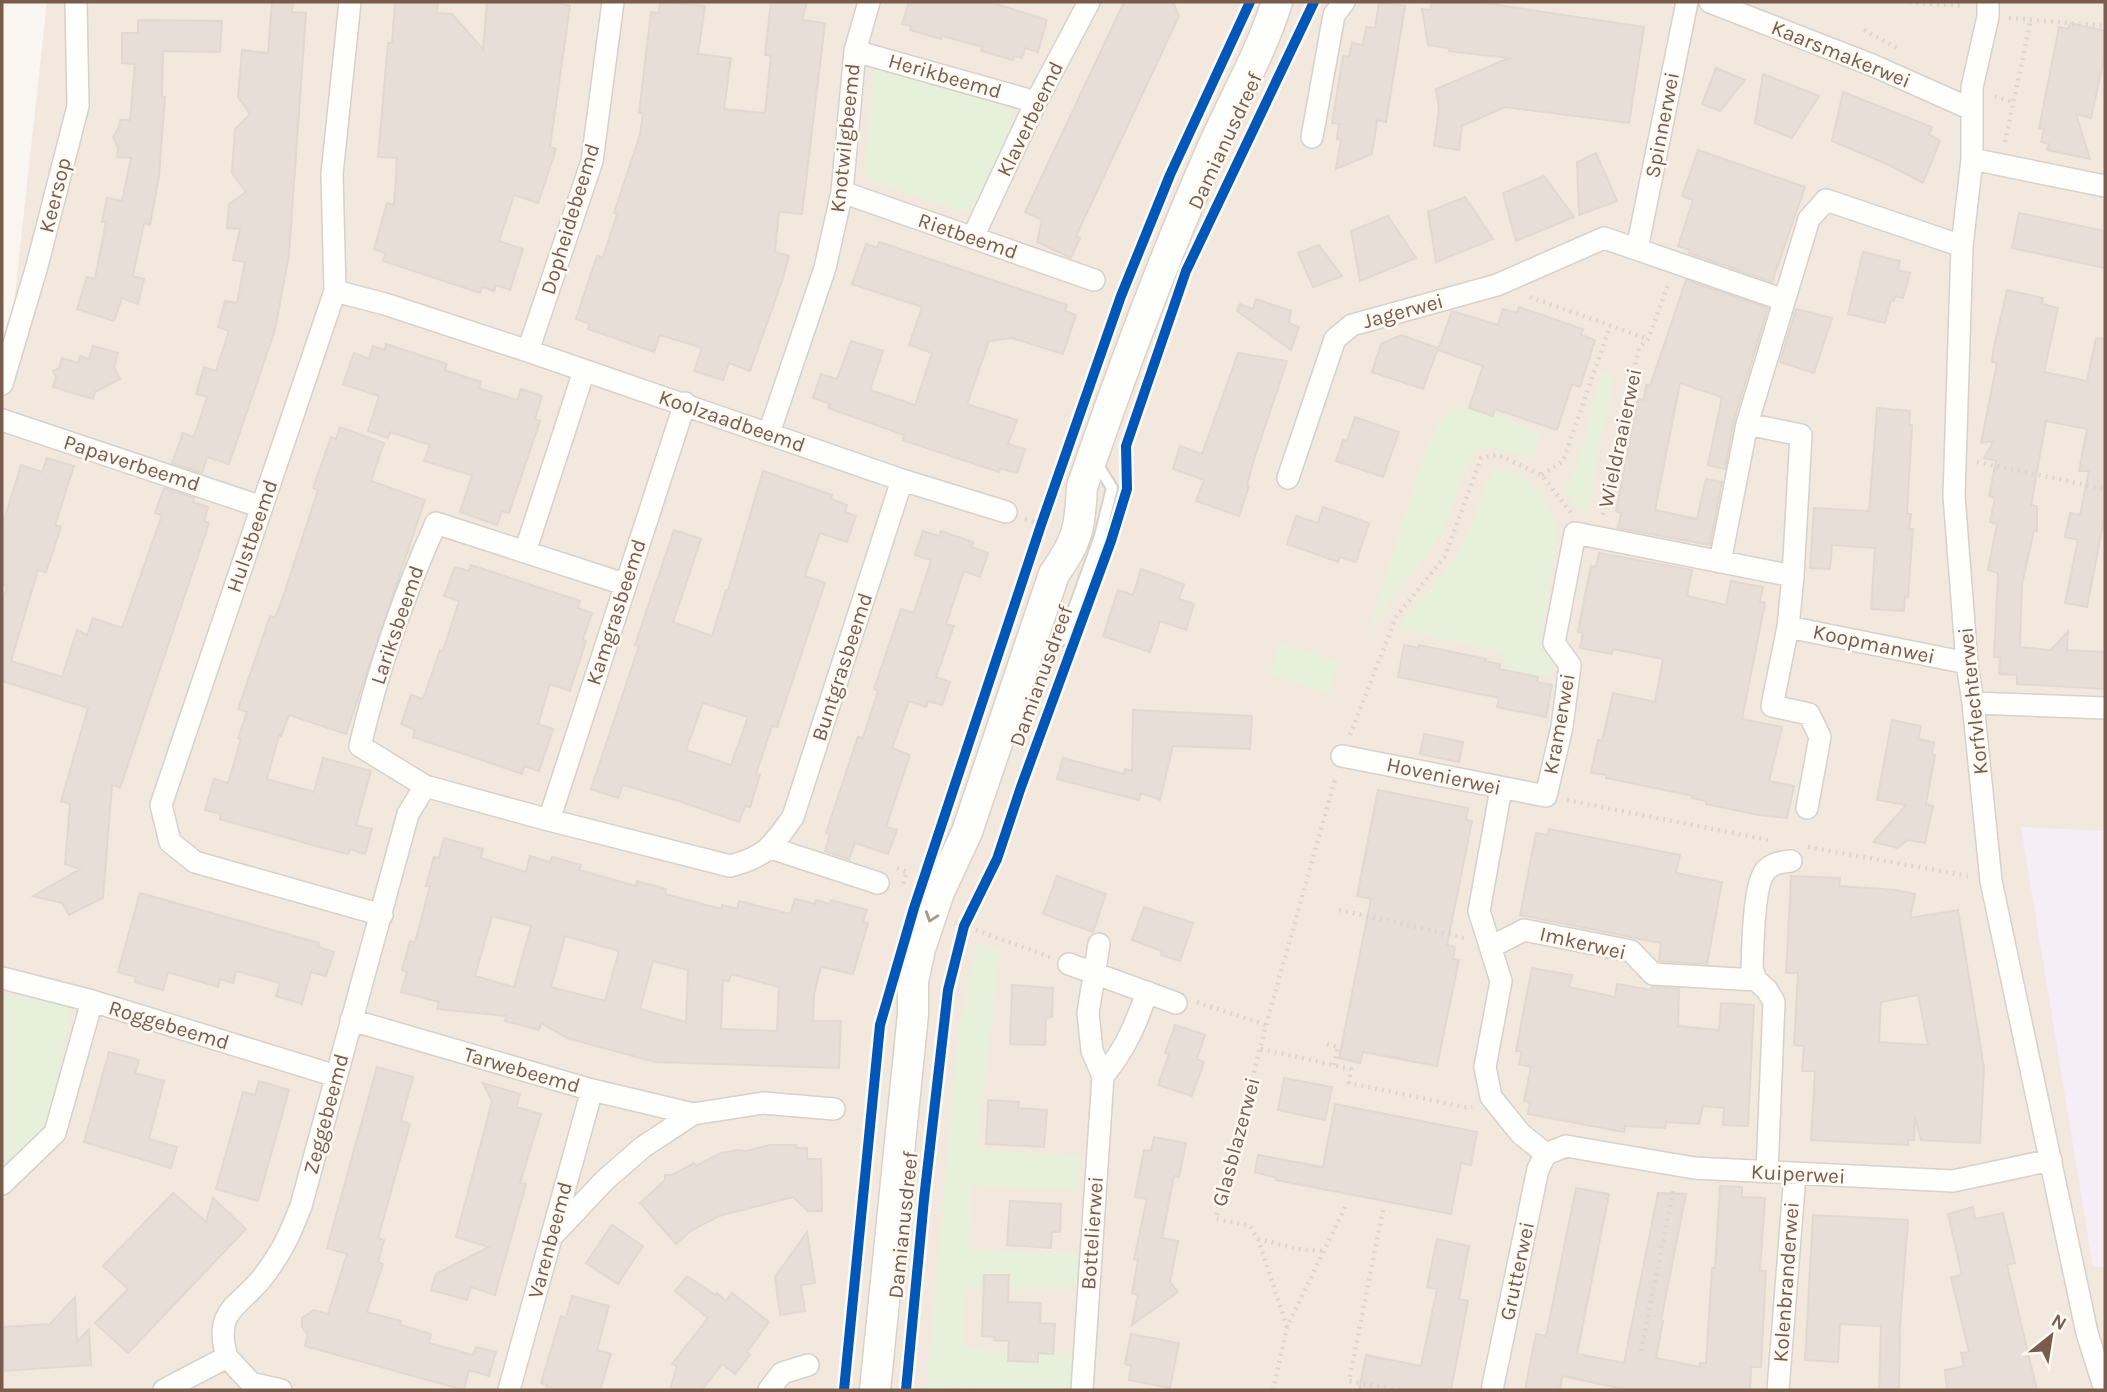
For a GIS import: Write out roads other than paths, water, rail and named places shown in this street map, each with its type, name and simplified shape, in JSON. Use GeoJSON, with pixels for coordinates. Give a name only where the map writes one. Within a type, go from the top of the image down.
{"type":"FeatureCollection","features":[{"type":"Feature","properties":{"kind":"street","name":"Keersop"},"geometry":{"type":"LineString","coordinates":[[2,384],[37,266],[78,106],[76,2]]}},
{"type":"Feature","properties":{"kind":"street","name":"Hulstbeemd"},"geometry":{"type":"LineString","coordinates":[[350,2],[332,174],[335,291],[161,805],[170,842],[195,862],[382,915]]}},
{"type":"Feature","properties":{"kind":"street","name":"Dopheidebeemd"},"geometry":{"type":"LineString","coordinates":[[528,351],[592,161],[613,2]]}},
{"type":"Feature","properties":{"kind":"street","name":"Knotwilgbeemd"},"geometry":{"type":"LineString","coordinates":[[769,433],[825,268],[842,192],[855,51],[869,2]]}},
{"type":"Feature","properties":{"kind":"street","name":"Klaverbeemd"},"geometry":{"type":"LineString","coordinates":[[973,237],[1036,102],[1089,2]]}},
{"type":"Feature","properties":{"kind":"street","name":"Damianusdreef"},"geometry":{"type":"LineString","coordinates":[[875,1390],[913,1014],[913,981],[920,949],[939,892],[967,832],[1054,574],[1071,550],[1081,519],[1083,487],[1093,456],[1164,264],[1203,169],[1273,15],[1288,2]]}},
{"type":"Feature","properties":{"kind":"street"},"geometry":{"type":"LineString","coordinates":[[1312,137],[1334,15],[1344,2]]}},
{"type":"Feature","properties":{"kind":"street","name":"Spinnerwei"},"geometry":{"type":"LineString","coordinates":[[1637,249],[1687,2]]}},
{"type":"Feature","properties":{"kind":"street","name":"Kaarsmakerwei"},"geometry":{"type":"LineString","coordinates":[[1710,2],[1872,65],[1971,109]]}},
{"type":"Feature","properties":{"kind":"street","name":"Korfvlechterwei"},"geometry":{"type":"LineString","coordinates":[[1988,9],[1972,87],[1972,159],[1962,246],[1954,496],[1967,663],[1991,881],[2087,1333],[2105,1390]]}},
{"type":"Feature","properties":{"kind":"street","name":"Herikbeemd"},"geometry":{"type":"LineString","coordinates":[[855,51],[1036,102]]}},
{"type":"Feature","properties":{"kind":"street"},"geometry":{"type":"LineString","coordinates":[[1972,159],[2105,186]]}},
{"type":"Feature","properties":{"kind":"street","name":"Rietbeemd"},"geometry":{"type":"LineString","coordinates":[[842,192],[1094,280]]}},
{"type":"Feature","properties":{"kind":"street"},"geometry":{"type":"LineString","coordinates":[[1793,576],[1720,562],[1747,424],[1809,219],[1826,200],[1962,246]]}},
{"type":"Feature","properties":{"kind":"street","name":"Jagerwei"},"geometry":{"type":"LineString","coordinates":[[1288,478],[1335,339],[1352,325],[1497,285],[1604,238],[1784,300]]}},
{"type":"Feature","properties":{"kind":"street","name":"Koolzaadbeemd"},"geometry":{"type":"LineString","coordinates":[[335,291],[385,304],[528,351],[902,480],[1006,512]]}},
{"type":"Feature","properties":{"kind":"street"},"geometry":{"type":"LineString","coordinates":[[525,552],[584,371]]}},
{"type":"Feature","properties":{"kind":"street","name":"Kamgrasbeemd"},"geometry":{"type":"LineString","coordinates":[[549,820],[685,403]]}},
{"type":"Feature","properties":{"kind":"street","name":"Papaverbeemd"},"geometry":{"type":"LineString","coordinates":[[2,420],[262,507]]}},
{"type":"Feature","properties":{"kind":"street"},"geometry":{"type":"LineString","coordinates":[[1747,424],[1801,435],[1788,627]]}},
{"type":"Feature","properties":{"kind":"street","name":"Buntgrasbeemd"},"geometry":{"type":"LineString","coordinates":[[425,786],[730,866],[751,861],[771,848],[793,817],[902,480]]}},
{"type":"Feature","properties":{"kind":"street","name":"Damianusdreef"},"geometry":{"type":"LineString","coordinates":[[1054,574],[1052,546],[1045,527],[1063,513],[1083,487]]}},
{"type":"Feature","properties":{"kind":"street","name":"Lariksbeemd"},"geometry":{"type":"LineString","coordinates":[[425,786],[360,746],[379,679],[419,561],[436,523],[624,584]]}},
{"type":"Feature","properties":{"kind":"street","name":"Kramerwei"},"geometry":{"type":"LineString","coordinates":[[1546,796],[1562,727],[1570,664],[1555,643],[1575,533],[1720,562]]}},
{"type":"Feature","properties":{"kind":"street","name":"Koopmanwei"},"geometry":{"type":"LineString","coordinates":[[1807,808],[1820,737],[1809,714],[1772,706],[1788,627],[1967,663]]}},
{"type":"Feature","properties":{"kind":"street"},"geometry":{"type":"LineString","coordinates":[[1973,703],[2105,708]]}},
{"type":"Feature","properties":{"kind":"street","name":"Hovenierwei"},"geometry":{"type":"LineString","coordinates":[[1342,756],[1546,796]]}},
{"type":"Feature","properties":{"kind":"street","name":"Zeggebeemd"},"geometry":{"type":"LineString","coordinates":[[227,1357],[221,1338],[232,1306],[262,1278],[287,1242],[301,1206],[408,814],[425,786]]}},
{"type":"Feature","properties":{"kind":"street"},"geometry":{"type":"LineString","coordinates":[[1501,789],[1479,911],[1501,981],[1485,1067],[1491,1097],[1521,1134],[1546,1154]]}},
{"type":"Feature","properties":{"kind":"street"},"geometry":{"type":"LineString","coordinates":[[771,848],[878,883]]}},
{"type":"Feature","properties":{"kind":"street"},"geometry":{"type":"LineString","coordinates":[[1767,1172],[1774,1002],[1768,990],[1756,980],[1752,968],[1758,885],[1764,871],[1776,863],[1791,861]]}},
{"type":"Feature","properties":{"kind":"street","name":"Imkerwei"},"geometry":{"type":"LineString","coordinates":[[1490,945],[1524,930],[1631,951],[1653,974],[1756,980]]}},
{"type":"Feature","properties":{"kind":"street","name":"Bottelierwei"},"geometry":{"type":"LineString","coordinates":[[1082,1390],[1103,1076],[1092,1051],[1088,1013],[1099,944]]}},
{"type":"Feature","properties":{"kind":"street"},"geometry":{"type":"LineString","coordinates":[[1069,964],[1176,1003]]}},
{"type":"Feature","properties":{"kind":"street","name":"Roggebeemd"},"geometry":{"type":"LineString","coordinates":[[2,978],[92,1001],[336,1076]]}},
{"type":"Feature","properties":{"kind":"street"},"geometry":{"type":"LineString","coordinates":[[1103,1076],[1133,1032],[1147,992]]}},
{"type":"Feature","properties":{"kind":"street"},"geometry":{"type":"LineString","coordinates":[[2,1184],[55,1133],[92,1001]]}},
{"type":"Feature","properties":{"kind":"street","name":"Tarwebeemd"},"geometry":{"type":"LineString","coordinates":[[351,1020],[592,1090],[693,1114],[763,1103],[834,1109]]}},
{"type":"Feature","properties":{"kind":"street","name":"Varenbeemd"},"geometry":{"type":"LineString","coordinates":[[509,1390],[592,1090]]}},
{"type":"Feature","properties":{"kind":"street","name":"Tarwebeemd"},"geometry":{"type":"LineString","coordinates":[[551,1237],[614,1172],[643,1147],[693,1114]]}},
{"type":"Feature","properties":{"kind":"street","name":"Kuiperwei"},"geometry":{"type":"LineString","coordinates":[[1546,1154],[1566,1146],[1679,1165],[1795,1174],[1953,1181],[2051,1160]]}},
{"type":"Feature","properties":{"kind":"street","name":"Grutterwei"},"geometry":{"type":"LineString","coordinates":[[1492,1390],[1538,1169],[1546,1154]]}},
{"type":"Feature","properties":{"kind":"street","name":"Kolenbranderwei"},"geometry":{"type":"LineString","coordinates":[[1778,1390],[1795,1174]]}},
{"type":"Feature","properties":{"kind":"street"},"geometry":{"type":"LineString","coordinates":[[164,1390],[227,1357],[251,1383],[281,1390]]}},
{"type":"Feature","properties":{"kind":"street"},"geometry":{"type":"LineString","coordinates":[[769,1390],[782,1373],[808,1365]]}},
{"type":"Feature","properties":{"kind":"lane","name":"Damianusdreef"},"geometry":{"type":"LineString","coordinates":[[1024,662],[1063,639],[1100,536],[1112,488],[1093,456]]}}]}
